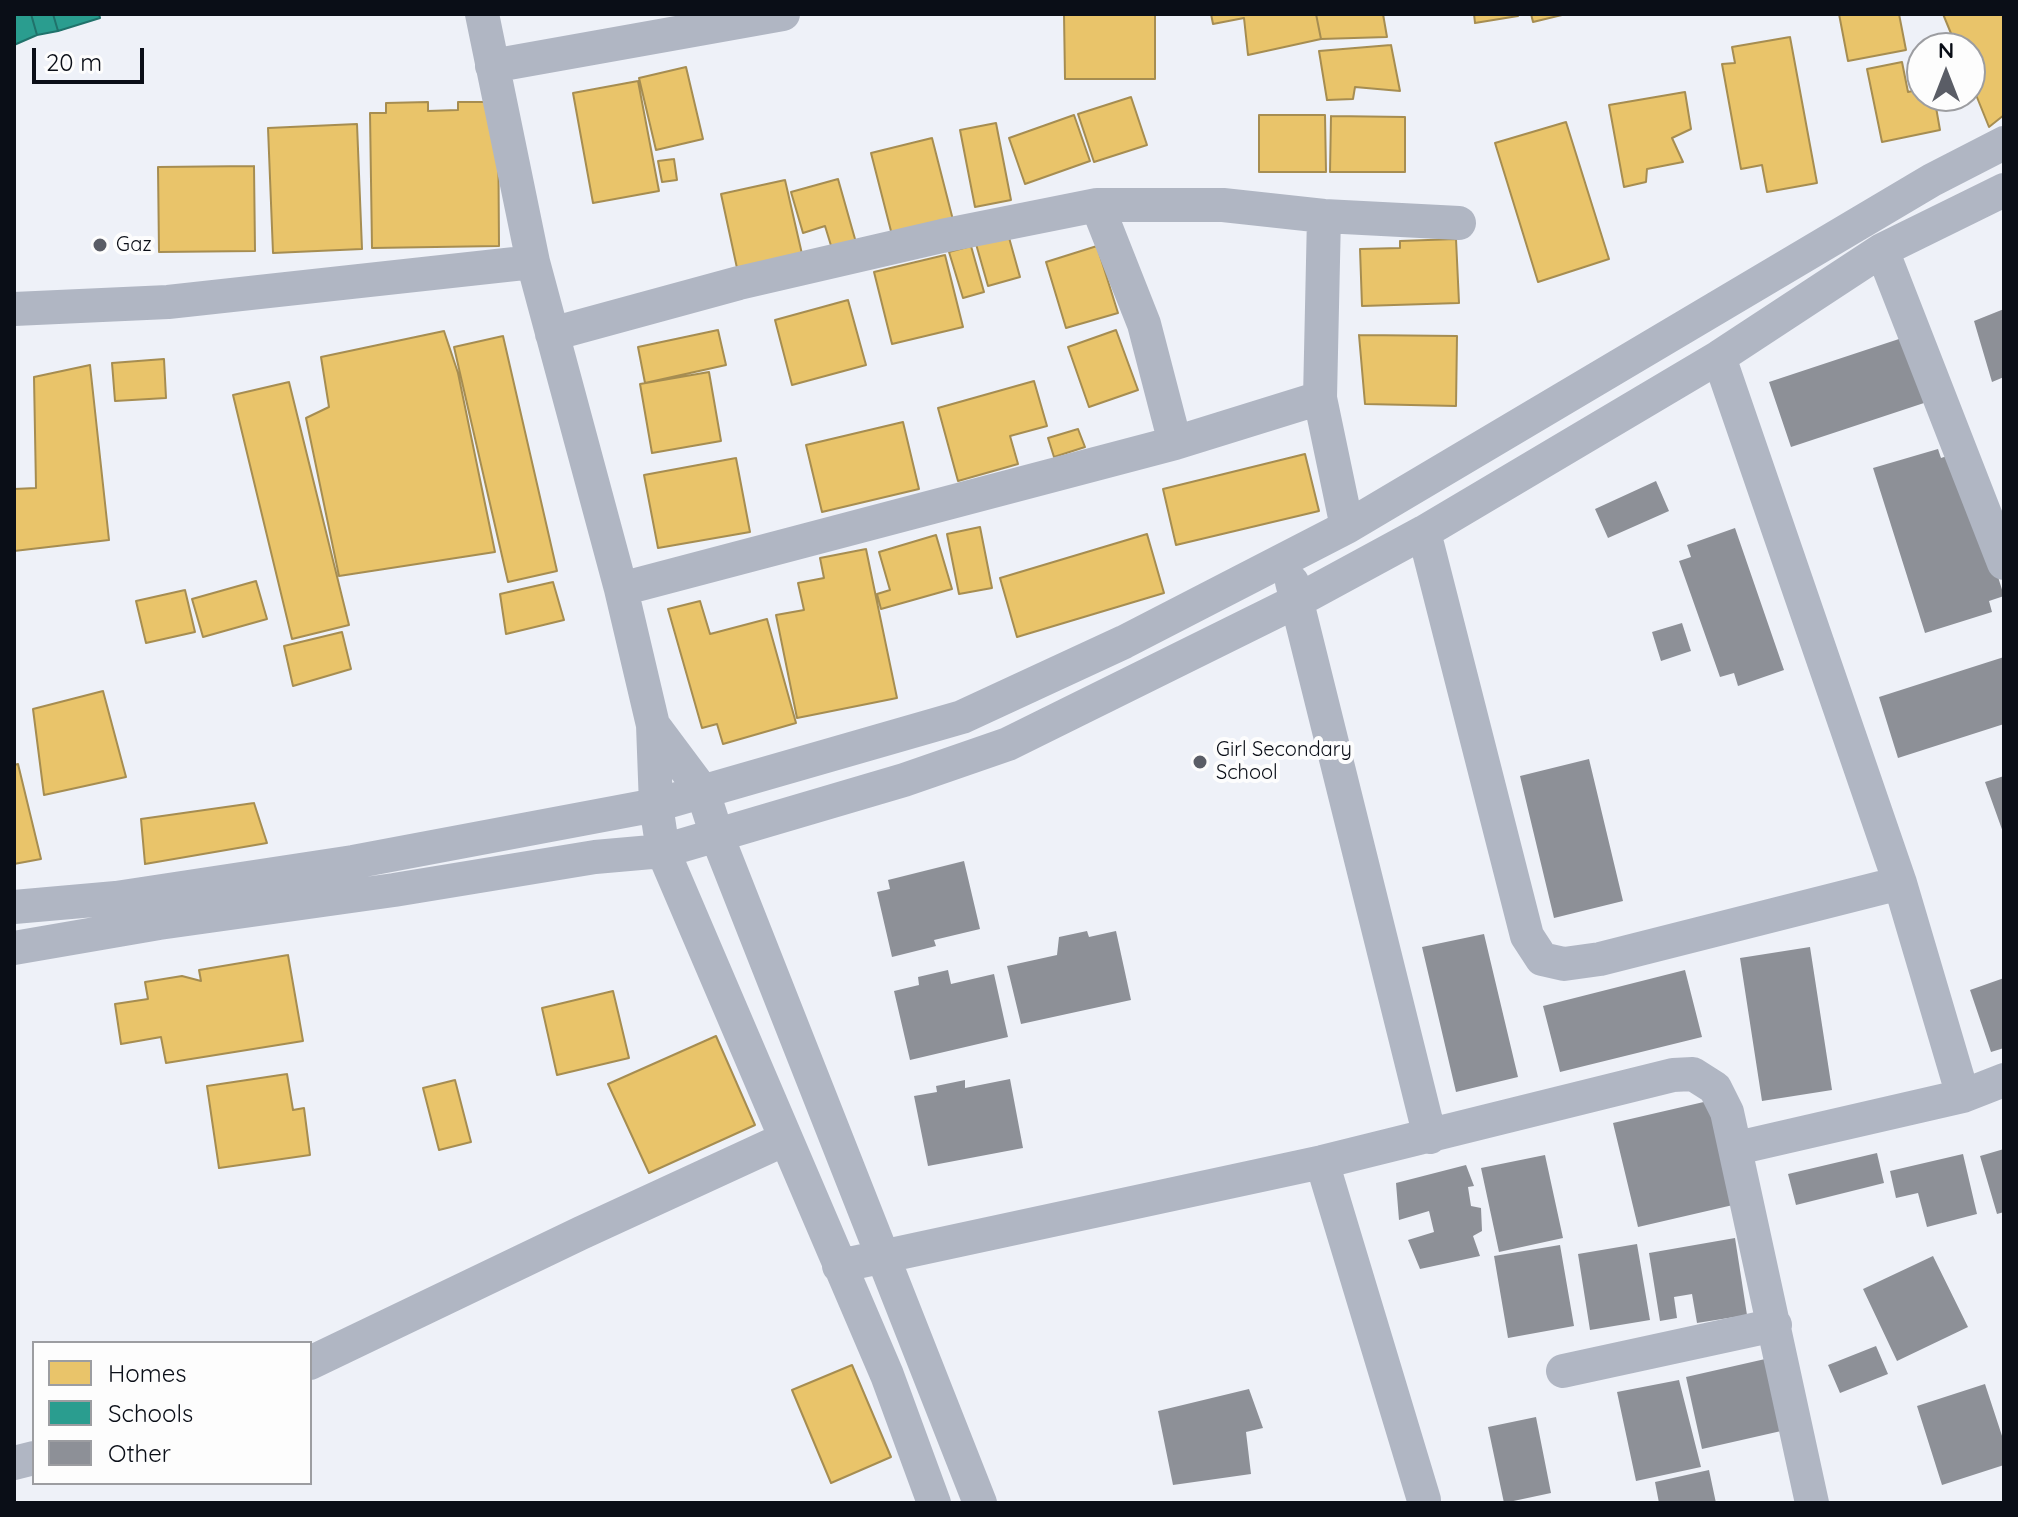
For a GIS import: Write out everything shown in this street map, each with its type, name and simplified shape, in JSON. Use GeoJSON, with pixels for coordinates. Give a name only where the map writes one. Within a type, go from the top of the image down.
{"type":"FeatureCollection","features":[{"type":"Feature","properties":{"kind":"street"},"geometry":{"type":"LineString","coordinates":[[482,14],[533,262],[621,589],[653,725],[656,805],[663,851],[887,1375],[934,1503]]}},
{"type":"Feature","properties":{"kind":"street"},"geometry":{"type":"LineString","coordinates":[[492,66],[783,14]]}},
{"type":"Feature","properties":{"kind":"street"},"geometry":{"type":"LineString","coordinates":[[14,907],[116,898],[353,862],[656,805],[962,717],[1124,642],[1347,527],[1932,180],[2004,143]]}},
{"type":"Feature","properties":{"kind":"street"},"geometry":{"type":"LineString","coordinates":[[14,948],[595,857],[663,851],[904,780],[1008,744],[1295,602],[1424,532],[1719,357],[1882,250],[2004,190]]}},
{"type":"Feature","properties":{"kind":"street"},"geometry":{"type":"LineString","coordinates":[[552,334],[739,283],[942,236],[1097,205],[1223,205],[1324,216],[1459,223]]}},
{"type":"Feature","properties":{"kind":"street"},"geometry":{"type":"LineString","coordinates":[[1097,205],[1144,324],[1175,443]]}},
{"type":"Feature","properties":{"kind":"street"},"geometry":{"type":"LineString","coordinates":[[1324,216],[1320,398],[1347,527]]}},
{"type":"Feature","properties":{"kind":"street"},"geometry":{"type":"LineString","coordinates":[[1882,250],[2004,563]]}},
{"type":"Feature","properties":{"kind":"street"},"geometry":{"type":"LineString","coordinates":[[14,309],[168,302],[533,262]]}},
{"type":"Feature","properties":{"kind":"street"},"geometry":{"type":"LineString","coordinates":[[1719,357],[1900,883],[1963,1096]]}},
{"type":"Feature","properties":{"kind":"street"},"geometry":{"type":"LineString","coordinates":[[621,589],[1175,443],[1320,398]]}},
{"type":"Feature","properties":{"kind":"street"},"geometry":{"type":"LineString","coordinates":[[1424,532],[1527,936],[1542,959],[1564,964],[1600,959],[1900,883]]}},
{"type":"Feature","properties":{"kind":"street"},"geometry":{"type":"LineString","coordinates":[[1288,557],[1295,602],[1430,1137]]}},
{"type":"Feature","properties":{"kind":"street"},"geometry":{"type":"LineString","coordinates":[[653,725],[703,792],[717,836],[980,1503]]}},
{"type":"Feature","properties":{"kind":"street"},"geometry":{"type":"LineString","coordinates":[[839,1266],[1322,1162],[1673,1075],[1693,1074],[1715,1088],[1727,1112],[1737,1148],[1812,1503]]}},
{"type":"Feature","properties":{"kind":"street"},"geometry":{"type":"LineString","coordinates":[[1737,1148],[1963,1096],[2004,1080]]}},
{"type":"Feature","properties":{"kind":"street"},"geometry":{"type":"LineString","coordinates":[[312,1362],[785,1139]]}},
{"type":"Feature","properties":{"kind":"street"},"geometry":{"type":"LineString","coordinates":[[1322,1162],[1424,1500]]}},
{"type":"Feature","properties":{"kind":"street"},"geometry":{"type":"LineString","coordinates":[[1563,1371],[1775,1325]]}},
{"type":"Feature","properties":{"kind":"building: Homes"},"geometry":{"type":"Polygon","coordinates":[[[1064,14],[1155,14],[1155,79],[1065,79],[1064,14]]]}},
{"type":"Feature","properties":{"kind":"building: Homes"},"geometry":{"type":"Polygon","coordinates":[[[1211,14],[1316,14],[1321,39],[1248,55],[1244,18],[1213,24],[1211,14]]]}},
{"type":"Feature","properties":{"kind":"building: Homes"},"geometry":{"type":"Polygon","coordinates":[[[1316,14],[1383,14],[1387,37],[1321,39],[1316,14]]]}},
{"type":"Feature","properties":{"kind":"building: Homes"},"geometry":{"type":"Polygon","coordinates":[[[1474,14],[1517,14],[1518,16],[1475,23],[1474,14]]]}},
{"type":"Feature","properties":{"kind":"building: Homes"},"geometry":{"type":"Polygon","coordinates":[[[1531,14],[1566,14],[1533,22],[1531,14]]]}},
{"type":"Feature","properties":{"kind":"building: Homes"},"geometry":{"type":"Polygon","coordinates":[[[1839,14],[1899,14],[1906,50],[1848,61],[1839,14]]]}},
{"type":"Feature","properties":{"kind":"building: Homes"},"geometry":{"type":"Polygon","coordinates":[[[1943,14],[2004,14],[2004,115],[1989,127],[1983,112],[1986,112],[1986,32],[1950,32],[1943,14]]]}},
{"type":"Feature","properties":{"kind":"building: Homes"},"geometry":{"type":"Polygon","coordinates":[[[1790,37],[1817,183],[1767,192],[1762,165],[1741,169],[1722,64],[1735,63],[1732,47],[1790,37]]]}},
{"type":"Feature","properties":{"kind":"building: Homes"},"geometry":{"type":"Polygon","coordinates":[[[1391,45],[1400,91],[1355,87],[1353,99],[1327,100],[1319,51],[1391,45]]]}},
{"type":"Feature","properties":{"kind":"building: Homes"},"geometry":{"type":"Polygon","coordinates":[[[1902,62],[1906,112],[1937,112],[1940,130],[1882,142],[1867,69],[1902,62]]]}},
{"type":"Feature","properties":{"kind":"building: Homes"},"geometry":{"type":"Polygon","coordinates":[[[686,67],[703,139],[656,150],[639,78],[686,67]]]}},
{"type":"Feature","properties":{"kind":"building: Homes"},"geometry":{"type":"Polygon","coordinates":[[[638,81],[659,191],[593,203],[573,93],[638,81]]]}},
{"type":"Feature","properties":{"kind":"building: Homes"},"geometry":{"type":"Polygon","coordinates":[[[1685,92],[1691,129],[1672,138],[1683,162],[1647,169],[1646,182],[1624,187],[1609,105],[1685,92]]]}},
{"type":"Feature","properties":{"kind":"building: Homes"},"geometry":{"type":"Polygon","coordinates":[[[1131,97],[1147,145],[1094,162],[1078,114],[1131,97]]]}},
{"type":"Feature","properties":{"kind":"building: Homes"},"geometry":{"type":"Polygon","coordinates":[[[428,102],[428,111],[458,110],[458,102],[498,102],[499,246],[372,248],[370,113],[386,113],[386,103],[428,102]]]}},
{"type":"Feature","properties":{"kind":"building: Homes"},"geometry":{"type":"Polygon","coordinates":[[[1074,115],[1090,161],[1025,184],[1009,138],[1074,115]]]}},
{"type":"Feature","properties":{"kind":"building: Homes"},"geometry":{"type":"Polygon","coordinates":[[[1259,115],[1325,115],[1326,172],[1259,172],[1259,115]]]}},
{"type":"Feature","properties":{"kind":"building: Homes"},"geometry":{"type":"Polygon","coordinates":[[[1331,116],[1405,117],[1405,172],[1330,172],[1331,116]]]}},
{"type":"Feature","properties":{"kind":"building: Homes"},"geometry":{"type":"Polygon","coordinates":[[[1566,122],[1609,259],[1538,282],[1495,143],[1566,122]]]}},
{"type":"Feature","properties":{"kind":"building: Homes"},"geometry":{"type":"Polygon","coordinates":[[[996,123],[1011,200],[975,207],[960,130],[996,123]]]}},
{"type":"Feature","properties":{"kind":"building: Homes"},"geometry":{"type":"Polygon","coordinates":[[[357,124],[362,249],[273,253],[268,128],[357,124]]]}},
{"type":"Feature","properties":{"kind":"building: Homes"},"geometry":{"type":"Polygon","coordinates":[[[932,138],[953,220],[892,235],[871,153],[932,138]]]}},
{"type":"Feature","properties":{"kind":"building: Homes"},"geometry":{"type":"Polygon","coordinates":[[[674,159],[677,180],[662,182],[658,161],[674,159]]]}},
{"type":"Feature","properties":{"kind":"building: Homes"},"geometry":{"type":"Polygon","coordinates":[[[254,166],[255,251],[159,252],[158,167],[254,166]]]}},
{"type":"Feature","properties":{"kind":"building: Homes"},"geometry":{"type":"Polygon","coordinates":[[[838,179],[857,246],[833,252],[825,226],[803,233],[791,192],[838,179]]]}},
{"type":"Feature","properties":{"kind":"building: Homes"},"geometry":{"type":"Polygon","coordinates":[[[785,180],[802,254],[737,268],[721,194],[785,180]]]}},
{"type":"Feature","properties":{"kind":"building: Homes"},"geometry":{"type":"Polygon","coordinates":[[[1008,234],[1020,277],[988,286],[976,244],[1008,234]]]}},
{"type":"Feature","properties":{"kind":"building: Homes"},"geometry":{"type":"Polygon","coordinates":[[[1456,239],[1459,303],[1362,306],[1360,249],[1400,248],[1400,241],[1456,239]]]}},
{"type":"Feature","properties":{"kind":"building: Homes"},"geometry":{"type":"Polygon","coordinates":[[[971,246],[984,292],[963,298],[949,252],[971,246]]]}},
{"type":"Feature","properties":{"kind":"building: Homes"},"geometry":{"type":"Polygon","coordinates":[[[1097,246],[1118,313],[1066,328],[1046,262],[1097,246]]]}},
{"type":"Feature","properties":{"kind":"building: Homes"},"geometry":{"type":"Polygon","coordinates":[[[945,255],[963,327],[892,344],[874,272],[945,255]]]}},
{"type":"Feature","properties":{"kind":"building: Homes"},"geometry":{"type":"Polygon","coordinates":[[[848,300],[866,365],[792,385],[775,320],[848,300]]]}},
{"type":"Feature","properties":{"kind":"building: Homes"},"geometry":{"type":"Polygon","coordinates":[[[718,330],[726,365],[645,383],[638,347],[718,330]]]}},
{"type":"Feature","properties":{"kind":"building: Homes"},"geometry":{"type":"Polygon","coordinates":[[[1116,330],[1138,390],[1089,407],[1068,347],[1116,330]]]}},
{"type":"Feature","properties":{"kind":"building: Homes"},"geometry":{"type":"Polygon","coordinates":[[[444,331],[458,373],[495,552],[339,576],[306,418],[329,407],[321,357],[444,331]]]}},
{"type":"Feature","properties":{"kind":"building: Homes"},"geometry":{"type":"Polygon","coordinates":[[[1359,335],[1457,336],[1456,406],[1365,404],[1359,335]]]}},
{"type":"Feature","properties":{"kind":"building: Homes"},"geometry":{"type":"Polygon","coordinates":[[[503,336],[557,571],[508,582],[454,347],[503,336]]]}},
{"type":"Feature","properties":{"kind":"building: Homes"},"geometry":{"type":"Polygon","coordinates":[[[164,359],[166,398],[115,401],[112,363],[164,359]]]}},
{"type":"Feature","properties":{"kind":"building: Homes"},"geometry":{"type":"Polygon","coordinates":[[[90,365],[109,540],[14,551],[14,489],[36,488],[34,377],[90,365]]]}},
{"type":"Feature","properties":{"kind":"building: Homes"},"geometry":{"type":"Polygon","coordinates":[[[709,372],[721,441],[652,453],[640,384],[709,372]]]}},
{"type":"Feature","properties":{"kind":"building: Homes"},"geometry":{"type":"Polygon","coordinates":[[[1034,381],[1047,426],[1010,436],[1018,464],[958,481],[938,408],[1034,381]]]}},
{"type":"Feature","properties":{"kind":"building: Homes"},"geometry":{"type":"Polygon","coordinates":[[[289,382],[349,625],[292,639],[233,395],[289,382]]]}},
{"type":"Feature","properties":{"kind":"building: Homes"},"geometry":{"type":"Polygon","coordinates":[[[903,422],[919,489],[822,512],[806,445],[903,422]]]}},
{"type":"Feature","properties":{"kind":"building: Homes"},"geometry":{"type":"Polygon","coordinates":[[[1078,429],[1085,447],[1054,457],[1048,438],[1078,429]]]}},
{"type":"Feature","properties":{"kind":"building: Homes"},"geometry":{"type":"Polygon","coordinates":[[[1305,454],[1319,511],[1176,545],[1163,489],[1305,454]]]}},
{"type":"Feature","properties":{"kind":"building: Homes"},"geometry":{"type":"Polygon","coordinates":[[[736,458],[750,532],[658,548],[644,475],[736,458]]]}},
{"type":"Feature","properties":{"kind":"building: Homes"},"geometry":{"type":"Polygon","coordinates":[[[980,527],[992,588],[959,594],[947,534],[980,527]]]}},
{"type":"Feature","properties":{"kind":"building: Homes"},"geometry":{"type":"Polygon","coordinates":[[[1147,534],[1164,593],[1017,637],[1000,578],[1147,534]]]}},
{"type":"Feature","properties":{"kind":"building: Homes"},"geometry":{"type":"Polygon","coordinates":[[[936,535],[952,589],[881,609],[877,594],[890,590],[879,552],[936,535]]]}},
{"type":"Feature","properties":{"kind":"building: Homes"},"geometry":{"type":"Polygon","coordinates":[[[866,549],[897,698],[797,718],[776,615],[804,610],[798,583],[824,578],[820,558],[866,549]]]}},
{"type":"Feature","properties":{"kind":"building: Homes"},"geometry":{"type":"Polygon","coordinates":[[[256,581],[267,619],[203,637],[192,599],[256,581]]]}},
{"type":"Feature","properties":{"kind":"building: Homes"},"geometry":{"type":"Polygon","coordinates":[[[553,582],[564,620],[506,634],[500,594],[553,582]]]}},
{"type":"Feature","properties":{"kind":"building: Homes"},"geometry":{"type":"Polygon","coordinates":[[[185,590],[195,632],[146,643],[136,601],[185,590]]]}},
{"type":"Feature","properties":{"kind":"building: Homes"},"geometry":{"type":"Polygon","coordinates":[[[700,601],[710,634],[767,619],[796,723],[723,744],[717,724],[702,728],[668,609],[700,601]]]}},
{"type":"Feature","properties":{"kind":"building: Homes"},"geometry":{"type":"Polygon","coordinates":[[[342,632],[351,669],[293,686],[284,646],[342,632]]]}},
{"type":"Feature","properties":{"kind":"building: Homes"},"geometry":{"type":"Polygon","coordinates":[[[103,691],[126,777],[44,795],[33,709],[103,691]]]}},
{"type":"Feature","properties":{"kind":"building: Homes"},"geometry":{"type":"Polygon","coordinates":[[[18,764],[41,859],[14,864],[14,765],[18,764]]]}},
{"type":"Feature","properties":{"kind":"building: Homes"},"geometry":{"type":"Polygon","coordinates":[[[254,803],[267,843],[145,864],[141,819],[254,803]]]}},
{"type":"Feature","properties":{"kind":"building: Homes"},"geometry":{"type":"Polygon","coordinates":[[[288,955],[303,1041],[166,1063],[161,1037],[121,1044],[115,1004],[148,999],[145,982],[182,976],[201,981],[199,970],[288,955]]]}},
{"type":"Feature","properties":{"kind":"building: Homes"},"geometry":{"type":"Polygon","coordinates":[[[613,991],[629,1058],[557,1075],[542,1008],[613,991]]]}},
{"type":"Feature","properties":{"kind":"building: Homes"},"geometry":{"type":"Polygon","coordinates":[[[716,1036],[755,1125],[649,1173],[608,1084],[716,1036]]]}},
{"type":"Feature","properties":{"kind":"building: Homes"},"geometry":{"type":"Polygon","coordinates":[[[287,1074],[293,1110],[304,1108],[310,1155],[219,1168],[207,1086],[287,1074]]]}},
{"type":"Feature","properties":{"kind":"building: Homes"},"geometry":{"type":"Polygon","coordinates":[[[455,1080],[471,1142],[439,1150],[423,1088],[455,1080]]]}},
{"type":"Feature","properties":{"kind":"building: Homes"},"geometry":{"type":"Polygon","coordinates":[[[852,1365],[891,1457],[831,1483],[792,1390],[852,1365]]]}},
{"type":"Feature","properties":{"kind":"building: Schools"},"geometry":{"type":"Polygon","coordinates":[[[14,14],[31,14],[37,35],[14,45],[14,14]]]}},
{"type":"Feature","properties":{"kind":"building: Schools"},"geometry":{"type":"Polygon","coordinates":[[[31,14],[53,14],[58,31],[37,35],[31,14]]]}},
{"type":"Feature","properties":{"kind":"building: Schools"},"geometry":{"type":"Polygon","coordinates":[[[53,14],[99,14],[100,18],[58,31],[53,14]]]}},
{"type":"Feature","properties":{"kind":"building: Other"},"geometry":{"type":"Polygon","coordinates":[[[2004,309],[2004,377],[1992,382],[1974,321],[2004,309]]]}},
{"type":"Feature","properties":{"kind":"building: Other"},"geometry":{"type":"Polygon","coordinates":[[[1902,338],[1924,403],[1791,447],[1769,382],[1902,338]]]}},
{"type":"Feature","properties":{"kind":"building: Other"},"geometry":{"type":"Polygon","coordinates":[[[1938,449],[1941,458],[1959,452],[2004,596],[1989,601],[1992,612],[1925,633],[1873,468],[1938,449]]]}},
{"type":"Feature","properties":{"kind":"building: Other"},"geometry":{"type":"Polygon","coordinates":[[[1656,481],[1669,511],[1608,538],[1595,509],[1656,481]]]}},
{"type":"Feature","properties":{"kind":"building: Other"},"geometry":{"type":"Polygon","coordinates":[[[1735,528],[1784,670],[1738,686],[1734,673],[1720,677],[1679,561],[1691,557],[1687,545],[1735,528]]]}},
{"type":"Feature","properties":{"kind":"building: Other"},"geometry":{"type":"Polygon","coordinates":[[[1682,623],[1691,651],[1661,661],[1652,632],[1682,623]]]}},
{"type":"Feature","properties":{"kind":"building: Other"},"geometry":{"type":"Polygon","coordinates":[[[2004,657],[2004,724],[1898,758],[1879,697],[2004,657]]]}},
{"type":"Feature","properties":{"kind":"building: Other"},"geometry":{"type":"Polygon","coordinates":[[[1589,759],[1623,901],[1554,918],[1520,776],[1589,759]]]}},
{"type":"Feature","properties":{"kind":"building: Other"},"geometry":{"type":"Polygon","coordinates":[[[2004,776],[2004,835],[1985,782],[2004,776]]]}},
{"type":"Feature","properties":{"kind":"building: Other"},"geometry":{"type":"Polygon","coordinates":[[[964,861],[980,929],[934,940],[936,946],[892,957],[877,892],[890,889],[888,880],[964,861]]]}},
{"type":"Feature","properties":{"kind":"building: Other"},"geometry":{"type":"Polygon","coordinates":[[[1087,931],[1089,937],[1116,931],[1131,1000],[1021,1024],[1007,966],[1057,955],[1059,937],[1087,931]]]}},
{"type":"Feature","properties":{"kind":"building: Other"},"geometry":{"type":"Polygon","coordinates":[[[1484,934],[1518,1077],[1456,1092],[1422,947],[1484,934]]]}},
{"type":"Feature","properties":{"kind":"building: Other"},"geometry":{"type":"Polygon","coordinates":[[[1810,947],[1832,1090],[1762,1101],[1740,958],[1810,947]]]}},
{"type":"Feature","properties":{"kind":"building: Other"},"geometry":{"type":"Polygon","coordinates":[[[948,970],[951,984],[994,974],[1008,1037],[910,1060],[894,991],[919,985],[918,977],[948,970]]]}},
{"type":"Feature","properties":{"kind":"building: Other"},"geometry":{"type":"Polygon","coordinates":[[[1685,970],[1702,1037],[1560,1072],[1543,1006],[1685,970]]]}},
{"type":"Feature","properties":{"kind":"building: Other"},"geometry":{"type":"Polygon","coordinates":[[[2004,978],[2004,1048],[1991,1052],[1970,990],[2004,978]]]}},
{"type":"Feature","properties":{"kind":"building: Other"},"geometry":{"type":"Polygon","coordinates":[[[1010,1079],[1023,1148],[928,1166],[914,1096],[937,1092],[936,1086],[965,1080],[965,1088],[1010,1079]]]}},
{"type":"Feature","properties":{"kind":"building: Other"},"geometry":{"type":"Polygon","coordinates":[[[1708,1101],[1733,1205],[1638,1227],[1613,1123],[1708,1101]]]}},
{"type":"Feature","properties":{"kind":"building: Other"},"geometry":{"type":"Polygon","coordinates":[[[2004,1149],[2004,1212],[1997,1214],[1980,1156],[2004,1149]]]}},
{"type":"Feature","properties":{"kind":"building: Other"},"geometry":{"type":"Polygon","coordinates":[[[1877,1153],[1884,1183],[1796,1205],[1788,1174],[1877,1153]]]}},
{"type":"Feature","properties":{"kind":"building: Other"},"geometry":{"type":"Polygon","coordinates":[[[1963,1154],[1977,1214],[1927,1227],[1918,1193],[1896,1198],[1890,1171],[1963,1154]]]}},
{"type":"Feature","properties":{"kind":"building: Other"},"geometry":{"type":"Polygon","coordinates":[[[1545,1155],[1563,1238],[1499,1252],[1481,1168],[1545,1155]]]}},
{"type":"Feature","properties":{"kind":"building: Other"},"geometry":{"type":"Polygon","coordinates":[[[1466,1165],[1474,1186],[1468,1187],[1471,1206],[1481,1208],[1482,1231],[1473,1236],[1480,1256],[1420,1269],[1408,1240],[1434,1232],[1429,1211],[1399,1220],[1396,1183],[1466,1165]]]}},
{"type":"Feature","properties":{"kind":"building: Other"},"geometry":{"type":"Polygon","coordinates":[[[1735,1238],[1747,1315],[1697,1323],[1692,1294],[1674,1297],[1677,1318],[1660,1321],[1649,1253],[1735,1238]]]}},
{"type":"Feature","properties":{"kind":"building: Other"},"geometry":{"type":"Polygon","coordinates":[[[1637,1244],[1650,1320],[1590,1330],[1578,1254],[1637,1244]]]}},
{"type":"Feature","properties":{"kind":"building: Other"},"geometry":{"type":"Polygon","coordinates":[[[1560,1245],[1574,1326],[1508,1338],[1494,1256],[1560,1245]]]}},
{"type":"Feature","properties":{"kind":"building: Other"},"geometry":{"type":"Polygon","coordinates":[[[1933,1256],[1968,1327],[1897,1361],[1863,1289],[1933,1256]]]}},
{"type":"Feature","properties":{"kind":"building: Other"},"geometry":{"type":"Polygon","coordinates":[[[1876,1346],[1888,1374],[1840,1393],[1828,1365],[1876,1346]]]}},
{"type":"Feature","properties":{"kind":"building: Other"},"geometry":{"type":"Polygon","coordinates":[[[1774,1357],[1790,1429],[1702,1449],[1686,1377],[1774,1357]]]}},
{"type":"Feature","properties":{"kind":"building: Other"},"geometry":{"type":"Polygon","coordinates":[[[1679,1380],[1701,1467],[1636,1481],[1617,1392],[1679,1380]]]}},
{"type":"Feature","properties":{"kind":"building: Other"},"geometry":{"type":"Polygon","coordinates":[[[1985,1384],[2004,1442],[2004,1465],[1942,1485],[1917,1406],[1985,1384]]]}},
{"type":"Feature","properties":{"kind":"building: Other"},"geometry":{"type":"Polygon","coordinates":[[[1249,1389],[1263,1428],[1246,1432],[1251,1474],[1173,1485],[1158,1411],[1249,1389]]]}},
{"type":"Feature","properties":{"kind":"building: Other"},"geometry":{"type":"Polygon","coordinates":[[[1536,1417],[1551,1493],[1504,1503],[1488,1427],[1536,1417]]]}},
{"type":"Feature","properties":{"kind":"building: Other"},"geometry":{"type":"Polygon","coordinates":[[[1709,1470],[1716,1503],[1659,1503],[1655,1482],[1709,1470]]]}},
{"type":"Feature","properties":{"kind":"place","name":"Gaz"},"geometry":{"type":"Point","coordinates":[100,245]}},
{"type":"Feature","properties":{"kind":"place","name":"Girl Secondary School"},"geometry":{"type":"Point","coordinates":[1200,762]}}]}
